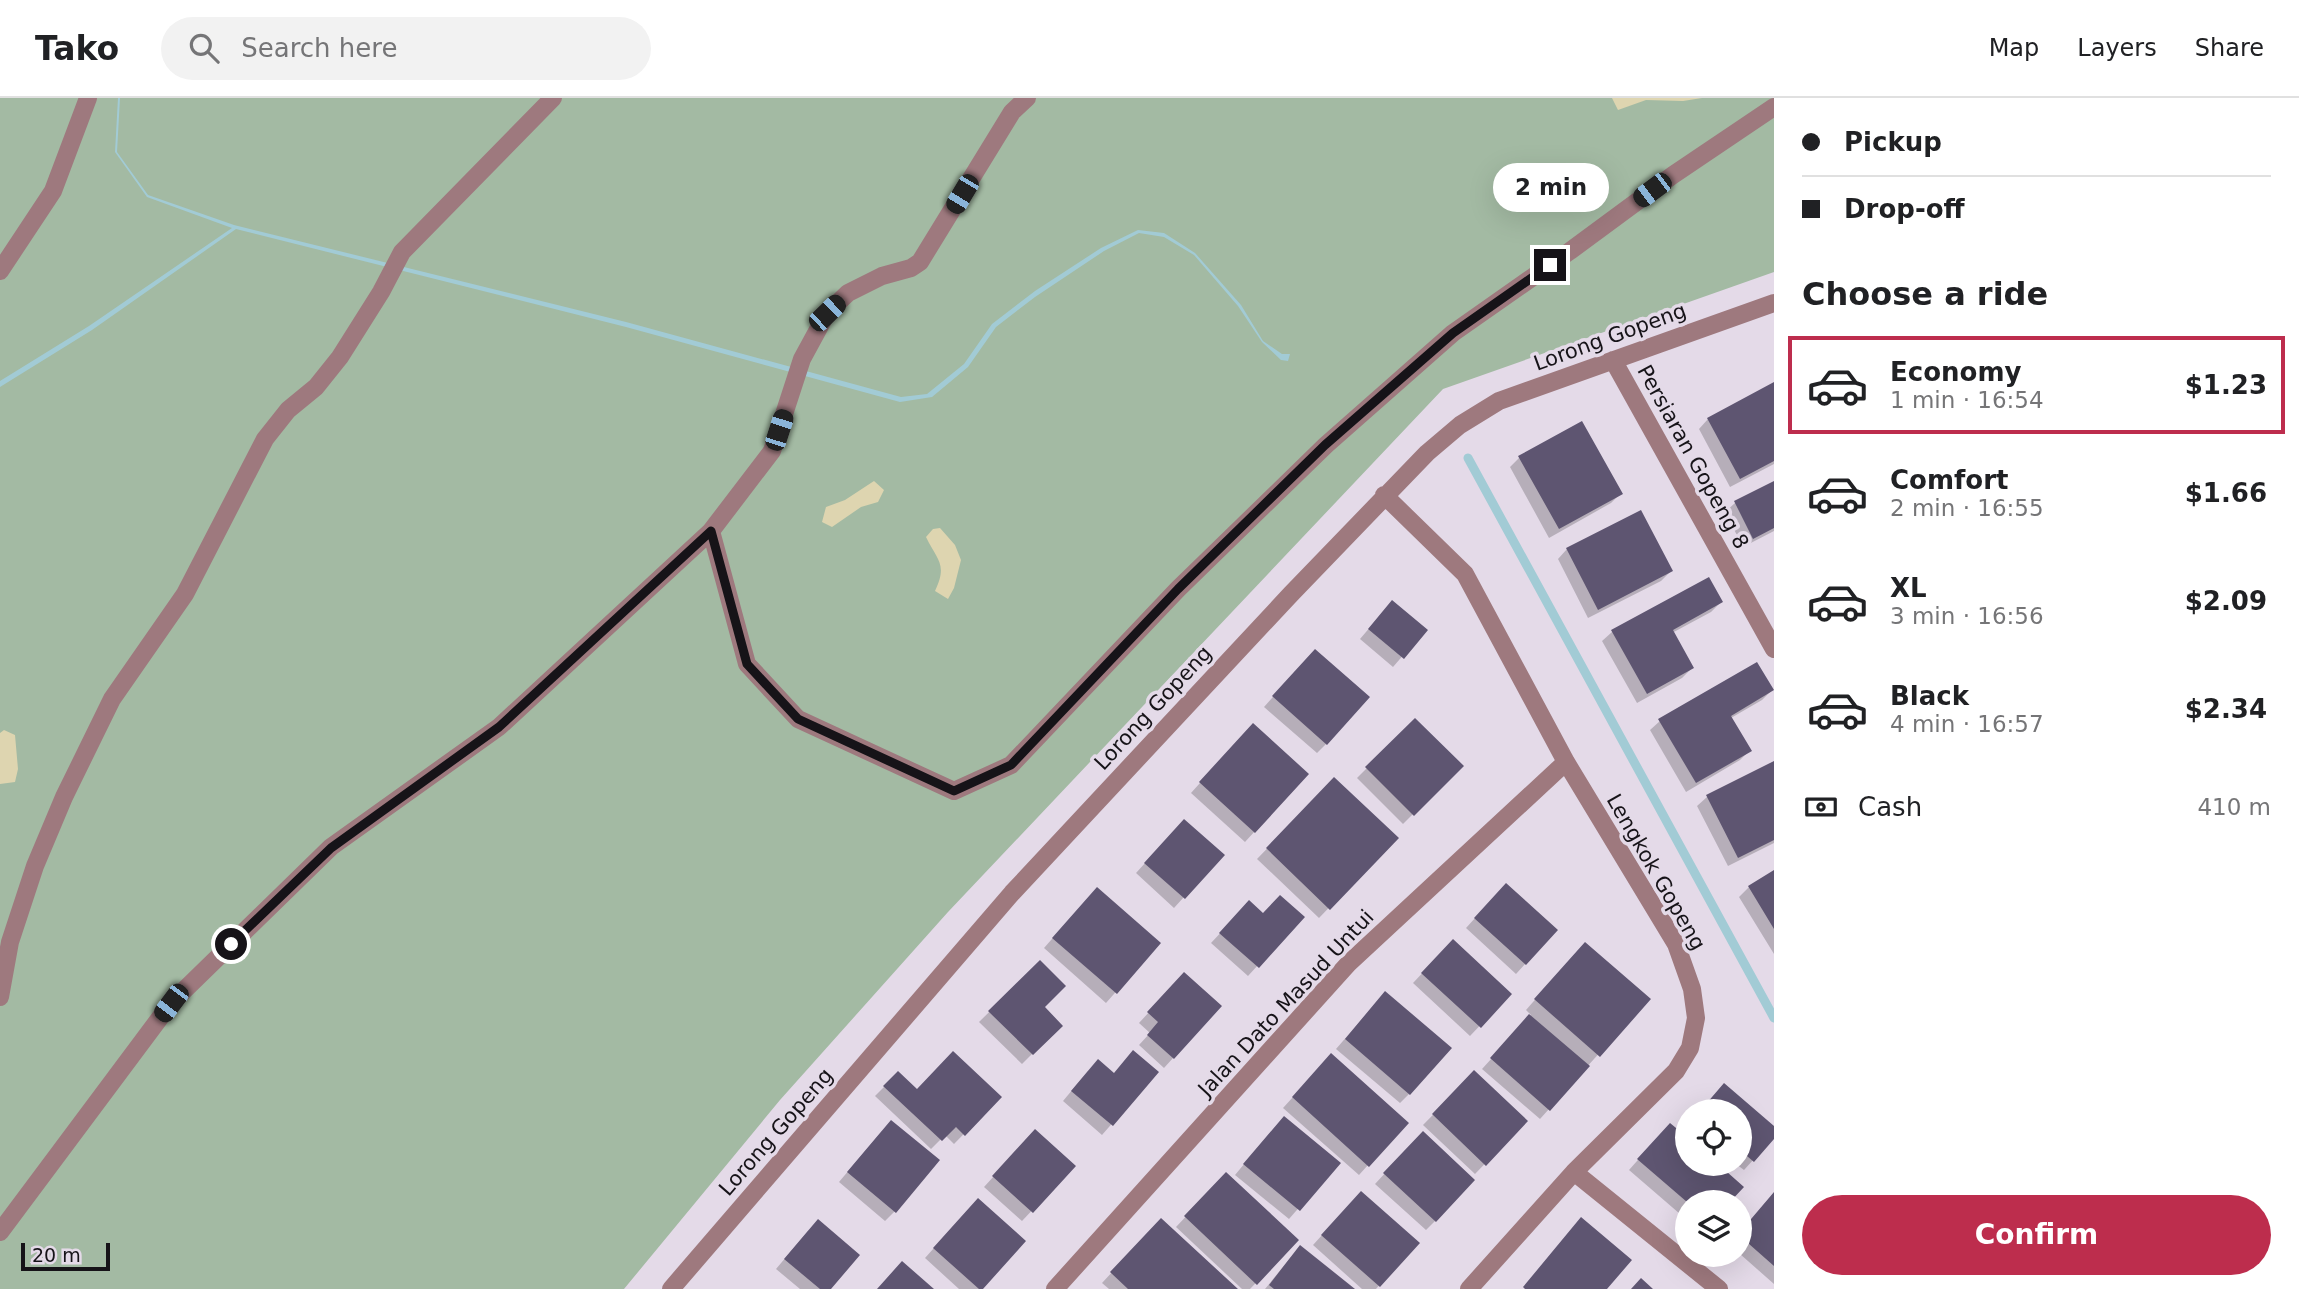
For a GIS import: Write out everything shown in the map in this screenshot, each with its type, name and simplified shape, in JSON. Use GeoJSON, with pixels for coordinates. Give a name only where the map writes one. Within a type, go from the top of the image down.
{"type":"FeatureCollection","features":[{"type":"Feature","properties":{"kind":"street"},"geometry":{"type":"LineString","coordinates":[[0,271],[53,191],[88,98]]}},
{"type":"Feature","properties":{"kind":"street"},"geometry":{"type":"LineString","coordinates":[[0,997],[10,942],[35,866],[64,797],[111,699],[185,594],[265,439],[288,410],[316,387],[340,357],[381,292],[402,252],[553,98]]}},
{"type":"Feature","properties":{"kind":"street"},"geometry":{"type":"LineString","coordinates":[[0,1232],[171,1003],[331,848],[499,727],[711,531],[772,451],[802,359],[827,313],[848,293],[882,276],[911,268],[920,262],[1012,112],[1027,98]]}},
{"type":"Feature","properties":{"kind":"street"},"geometry":{"type":"LineString","coordinates":[[711,531],[747,664],[798,719],[954,791],[1011,765],[1178,589],[1325,445],[1453,333],[1673,175],[1774,107]]}},
{"type":"Feature","properties":{"kind":"street","name":"Lorong Gopeng"},"geometry":{"type":"LineString","coordinates":[[671,1289],[1012,893],[1384,495],[1460,425],[1499,401],[1774,303]]}},
{"type":"Feature","properties":{"kind":"street","name":"Persiaran Gopeng 8"},"geometry":{"type":"LineString","coordinates":[[1613,360],[1774,649]]}},
{"type":"Feature","properties":{"kind":"street","name":"Lengkok Gopeng"},"geometry":{"type":"LineString","coordinates":[[1384,495],[1465,574],[1566,762],[1676,944],[1692,989],[1696,1018],[1690,1048],[1676,1071],[1574,1172],[1469,1289]]}},
{"type":"Feature","properties":{"kind":"street","name":"Jalan Dato Masud Untui"},"geometry":{"type":"LineString","coordinates":[[1055,1289],[1348,964],[1566,762]]}},
{"type":"Feature","properties":{"kind":"street"},"geometry":{"type":"LineString","coordinates":[[1574,1172],[1718,1289]]}},
{"type":"Feature","properties":{"kind":"green space"},"geometry":{"type":"Polygon","coordinates":[[[0,98],[1774,98],[1774,272],[1443,389],[948,912],[780,1100],[624,1289],[0,1289],[0,98]]]}},
{"type":"Feature","properties":{"kind":"sand"},"geometry":{"type":"Polygon","coordinates":[[[1612,98],[1702,98],[1683,101],[1646,100],[1618,110],[1612,98]]]}},
{"type":"Feature","properties":{"kind":"sand"},"geometry":{"type":"Polygon","coordinates":[[[874,481],[884,490],[878,502],[861,507],[832,527],[822,522],[826,507],[845,500],[874,481]]]}},
{"type":"Feature","properties":{"kind":"sand"},"geometry":{"type":"Polygon","coordinates":[[[940,528],[955,545],[961,560],[954,588],[948,599],[935,591],[941,568],[926,537],[933,529],[940,528]]]}},
{"type":"Feature","properties":{"kind":"sand"},"geometry":{"type":"Polygon","coordinates":[[[4,730],[15,735],[18,769],[15,782],[0,784],[0,733],[4,730]]]}},
{"type":"Feature","properties":{"kind":"water"},"geometry":{"type":"Polygon","coordinates":[[[118,98],[117,152],[148,195],[234,225],[626,322],[901,397],[927,394],[964,364],[992,324],[1035,291],[1101,248],[1138,230],[1164,233],[1195,253],[1241,305],[1263,341],[1282,354],[1290,354],[1288,361],[1281,360],[1262,342],[1238,306],[1194,255],[1164,237],[1139,233],[1104,251],[996,327],[968,367],[932,397],[900,402],[626,327],[236,229],[92,330],[0,387],[0,381],[89,326],[232,228],[147,197],[115,152],[118,98]]]}},
{"type":"Feature","properties":{"kind":"building"},"geometry":{"type":"Polygon","coordinates":[[[1774,382],[1774,461],[1740,479],[1707,418],[1774,382]]]}},
{"type":"Feature","properties":{"kind":"building"},"geometry":{"type":"Polygon","coordinates":[[[1582,421],[1623,494],[1559,529],[1518,456],[1582,421]]]}},
{"type":"Feature","properties":{"kind":"building"},"geometry":{"type":"Polygon","coordinates":[[[1774,481],[1774,528],[1753,539],[1734,501],[1774,481]]]}},
{"type":"Feature","properties":{"kind":"building"},"geometry":{"type":"Polygon","coordinates":[[[1641,510],[1673,571],[1598,610],[1566,548],[1641,510]]]}},
{"type":"Feature","properties":{"kind":"building"},"geometry":{"type":"Polygon","coordinates":[[[1709,577],[1723,602],[1673,630],[1694,668],[1647,694],[1611,630],[1709,577]]]}},
{"type":"Feature","properties":{"kind":"building"},"geometry":{"type":"Polygon","coordinates":[[[1392,600],[1428,630],[1404,659],[1368,629],[1392,600]]]}},
{"type":"Feature","properties":{"kind":"building"},"geometry":{"type":"Polygon","coordinates":[[[1315,649],[1370,697],[1327,745],[1272,696],[1315,649]]]}},
{"type":"Feature","properties":{"kind":"building"},"geometry":{"type":"Polygon","coordinates":[[[1757,662],[1774,690],[1731,716],[1752,751],[1696,783],[1658,719],[1757,662]]]}},
{"type":"Feature","properties":{"kind":"building"},"geometry":{"type":"Polygon","coordinates":[[[1415,718],[1464,766],[1414,816],[1365,767],[1415,718]]]}},
{"type":"Feature","properties":{"kind":"building"},"geometry":{"type":"Polygon","coordinates":[[[1253,723],[1309,774],[1255,833],[1199,782],[1253,723]]]}},
{"type":"Feature","properties":{"kind":"building"},"geometry":{"type":"Polygon","coordinates":[[[1774,761],[1774,840],[1738,858],[1706,795],[1774,761]]]}},
{"type":"Feature","properties":{"kind":"building"},"geometry":{"type":"Polygon","coordinates":[[[1334,777],[1399,838],[1330,910],[1266,848],[1334,777]]]}},
{"type":"Feature","properties":{"kind":"building"},"geometry":{"type":"Polygon","coordinates":[[[1184,819],[1225,855],[1185,899],[1144,863],[1184,819]]]}},
{"type":"Feature","properties":{"kind":"building"},"geometry":{"type":"Polygon","coordinates":[[[1774,870],[1774,929],[1748,886],[1774,870]]]}},
{"type":"Feature","properties":{"kind":"building"},"geometry":{"type":"Polygon","coordinates":[[[1506,883],[1558,930],[1526,965],[1474,918],[1506,883]]]}},
{"type":"Feature","properties":{"kind":"building"},"geometry":{"type":"Polygon","coordinates":[[[1097,887],[1161,943],[1117,994],[1052,938],[1097,887]]]}},
{"type":"Feature","properties":{"kind":"building"},"geometry":{"type":"Polygon","coordinates":[[[1280,895],[1305,917],[1259,968],[1219,933],[1249,900],[1263,913],[1280,895]]]}},
{"type":"Feature","properties":{"kind":"building"},"geometry":{"type":"Polygon","coordinates":[[[1453,939],[1512,994],[1481,1028],[1421,973],[1453,939]]]}},
{"type":"Feature","properties":{"kind":"building"},"geometry":{"type":"Polygon","coordinates":[[[1585,942],[1651,999],[1600,1057],[1534,999],[1585,942]]]}},
{"type":"Feature","properties":{"kind":"building"},"geometry":{"type":"Polygon","coordinates":[[[1040,960],[1066,986],[1045,1007],[1063,1026],[1033,1055],[988,1011],[1040,960]]]}},
{"type":"Feature","properties":{"kind":"building"},"geometry":{"type":"Polygon","coordinates":[[[1184,972],[1222,1006],[1174,1059],[1147,1035],[1158,1022],[1147,1012],[1184,972]]]}},
{"type":"Feature","properties":{"kind":"building"},"geometry":{"type":"Polygon","coordinates":[[[1385,991],[1452,1048],[1410,1095],[1345,1039],[1385,991]]]}},
{"type":"Feature","properties":{"kind":"building"},"geometry":{"type":"Polygon","coordinates":[[[1529,1014],[1590,1066],[1550,1111],[1490,1058],[1529,1014]]]}},
{"type":"Feature","properties":{"kind":"building"},"geometry":{"type":"Polygon","coordinates":[[[1133,1050],[1159,1072],[1113,1126],[1071,1091],[1098,1059],[1114,1073],[1133,1050]]]}},
{"type":"Feature","properties":{"kind":"building"},"geometry":{"type":"Polygon","coordinates":[[[953,1051],[1002,1097],[965,1136],[956,1127],[942,1141],[883,1086],[898,1071],[917,1089],[953,1051]]]}},
{"type":"Feature","properties":{"kind":"building"},"geometry":{"type":"Polygon","coordinates":[[[1331,1053],[1409,1123],[1369,1167],[1292,1097],[1331,1053]]]}},
{"type":"Feature","properties":{"kind":"building"},"geometry":{"type":"Polygon","coordinates":[[[1474,1070],[1528,1121],[1486,1166],[1432,1114],[1474,1070]]]}},
{"type":"Feature","properties":{"kind":"building"},"geometry":{"type":"Polygon","coordinates":[[[1724,1083],[1743,1099],[1710,1099],[1724,1083]]]}},
{"type":"Feature","properties":{"kind":"building"},"geometry":{"type":"Polygon","coordinates":[[[1752,1107],[1774,1126],[1774,1139],[1754,1162],[1752,1107]]]}},
{"type":"Feature","properties":{"kind":"building"},"geometry":{"type":"Polygon","coordinates":[[[1284,1116],[1341,1163],[1300,1211],[1243,1164],[1284,1116]]]}},
{"type":"Feature","properties":{"kind":"building"},"geometry":{"type":"Polygon","coordinates":[[[891,1120],[940,1160],[896,1213],[847,1172],[891,1120]]]}},
{"type":"Feature","properties":{"kind":"building"},"geometry":{"type":"Polygon","coordinates":[[[1670,1123],[1675,1127],[1675,1176],[1732,1176],[1744,1187],[1741,1190],[1675,1192],[1637,1159],[1670,1123]]]}},
{"type":"Feature","properties":{"kind":"building"},"geometry":{"type":"Polygon","coordinates":[[[1035,1129],[1076,1166],[1033,1213],[992,1176],[1035,1129]]]}},
{"type":"Feature","properties":{"kind":"building"},"geometry":{"type":"Polygon","coordinates":[[[1423,1131],[1475,1180],[1436,1222],[1383,1173],[1423,1131]]]}},
{"type":"Feature","properties":{"kind":"building"},"geometry":{"type":"Polygon","coordinates":[[[1226,1172],[1299,1240],[1257,1285],[1184,1216],[1226,1172]]]}},
{"type":"Feature","properties":{"kind":"building"},"geometry":{"type":"Polygon","coordinates":[[[1361,1191],[1420,1243],[1380,1287],[1321,1235],[1361,1191]]]}},
{"type":"Feature","properties":{"kind":"building"},"geometry":{"type":"Polygon","coordinates":[[[1774,1192],[1774,1266],[1752,1247],[1752,1218],[1774,1192]]]}},
{"type":"Feature","properties":{"kind":"building"},"geometry":{"type":"Polygon","coordinates":[[[978,1198],[1026,1241],[983,1289],[979,1289],[933,1248],[978,1198]]]}},
{"type":"Feature","properties":{"kind":"building"},"geometry":{"type":"Polygon","coordinates":[[[1581,1217],[1632,1260],[1607,1289],[1525,1289],[1523,1287],[1581,1217]]]}},
{"type":"Feature","properties":{"kind":"building"},"geometry":{"type":"Polygon","coordinates":[[[1161,1218],[1238,1289],[1128,1289],[1110,1272],[1161,1218]]]}},
{"type":"Feature","properties":{"kind":"building"},"geometry":{"type":"Polygon","coordinates":[[[818,1219],[860,1255],[831,1289],[820,1289],[784,1259],[818,1219]]]}},
{"type":"Feature","properties":{"kind":"building"},"geometry":{"type":"Polygon","coordinates":[[[1300,1245],[1355,1289],[1274,1289],[1269,1285],[1300,1245]]]}},
{"type":"Feature","properties":{"kind":"building"},"geometry":{"type":"Polygon","coordinates":[[[902,1261],[934,1289],[877,1289],[902,1261]]]}},
{"type":"Feature","properties":{"kind":"building"},"geometry":{"type":"Polygon","coordinates":[[[1641,1278],[1653,1289],[1631,1289],[1641,1278]]]}},
{"type":"Feature","properties":{"kind":"waterway"},"geometry":{"type":"LineString","coordinates":[[1468,458],[1774,1018]]}},
{"type":"Feature","properties":{"kind":"route"},"geometry":{"type":"LineString","coordinates":[[231,944],[331,848],[499,727],[711,531],[747,664],[798,719],[954,791],[1011,765],[1178,589],[1325,445],[1453,333],[1550,265]]}}]}
